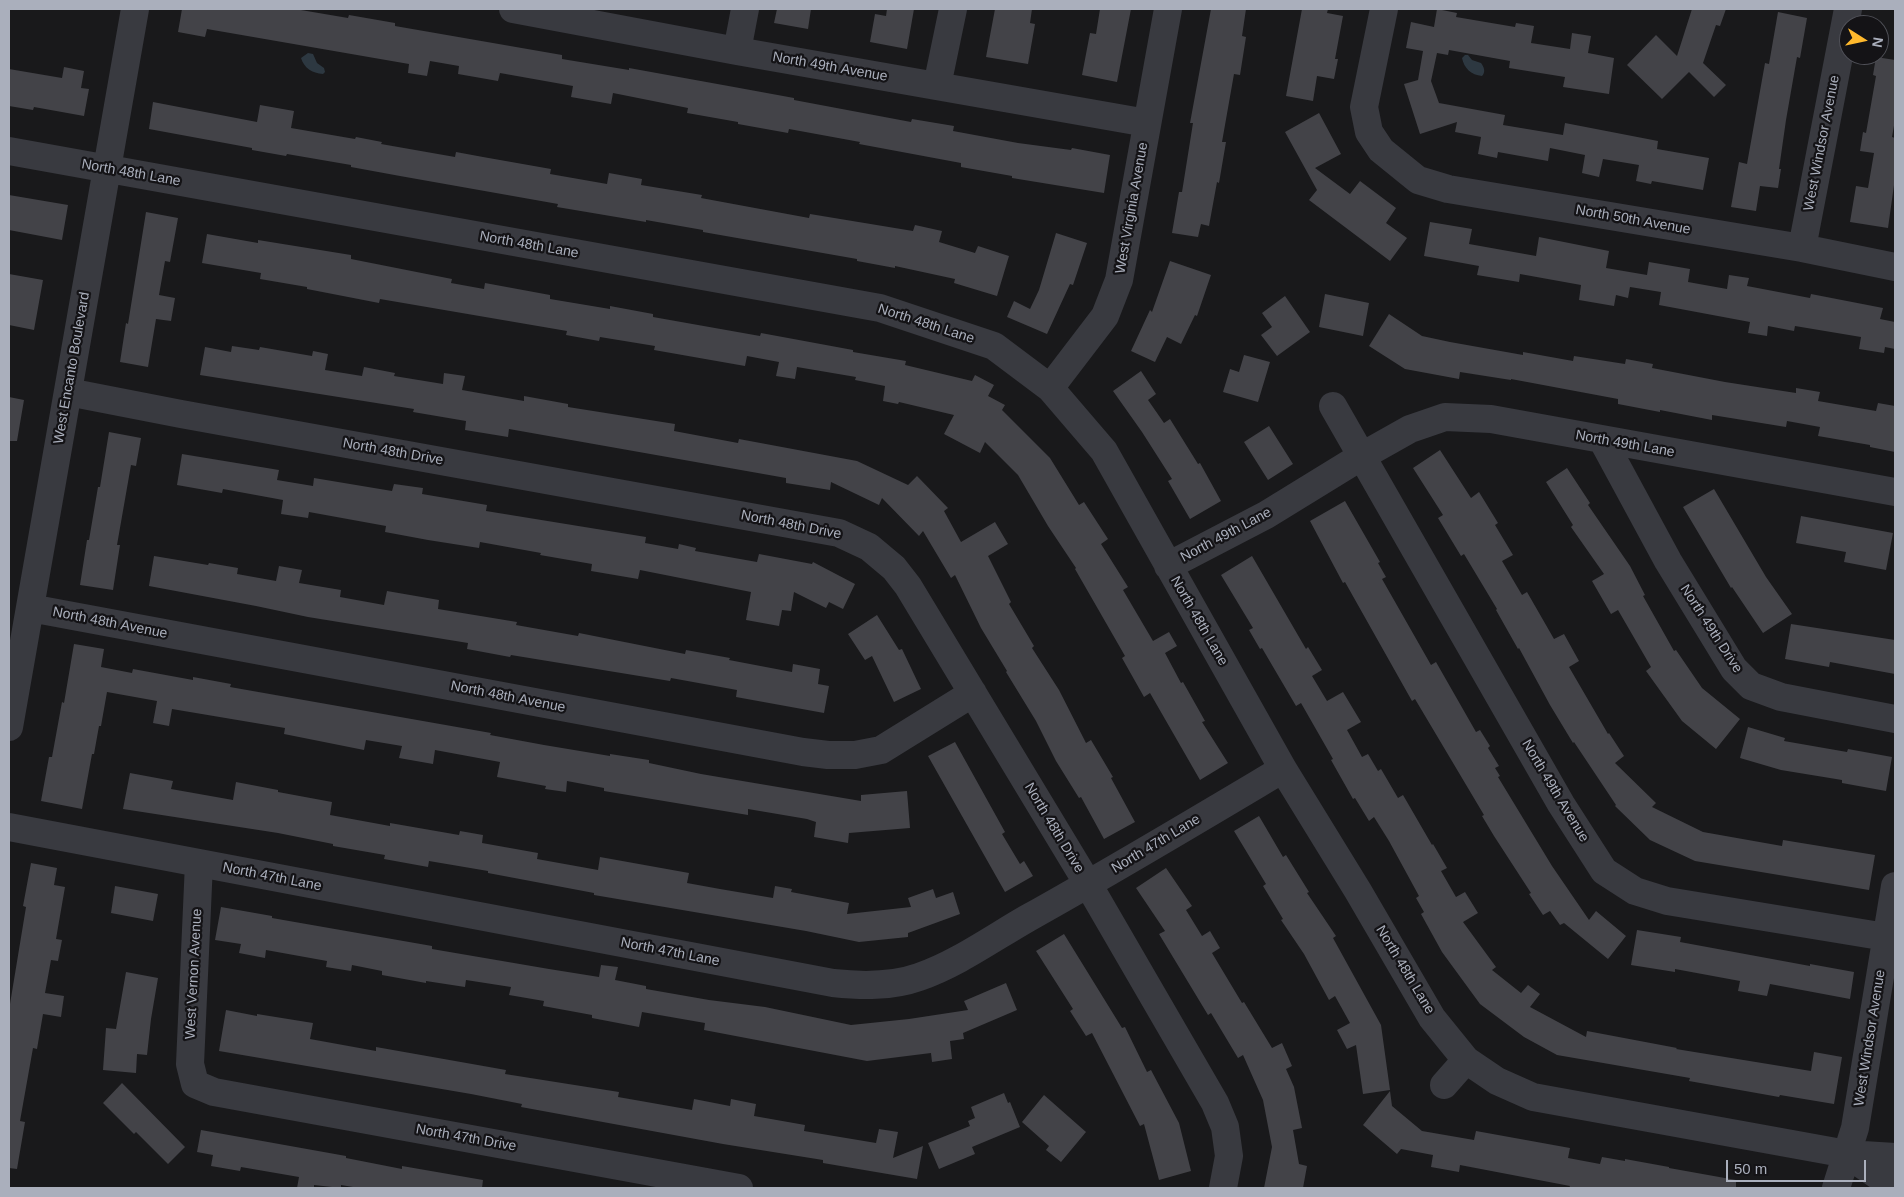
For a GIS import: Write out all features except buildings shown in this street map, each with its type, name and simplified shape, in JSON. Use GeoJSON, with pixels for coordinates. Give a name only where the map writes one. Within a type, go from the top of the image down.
{"type":"FeatureCollection","features":[{"type":"Feature","properties":{"kind":"street","name":"West Encanto Boulevard"},"geometry":{"type":"LineString","coordinates":[[9,727],[135,9]]}},
{"type":"Feature","properties":{"kind":"street","name":"North 49th Avenue"},"geometry":{"type":"LineString","coordinates":[[513,9],[737,51],[1148,123]]}},
{"type":"Feature","properties":{"kind":"street"},"geometry":{"type":"LineString","coordinates":[[737,51],[744,9]]}},
{"type":"Feature","properties":{"kind":"street"},"geometry":{"type":"LineString","coordinates":[[936,86],[953,9]]}},
{"type":"Feature","properties":{"kind":"street","name":"West Virginia Avenue"},"geometry":{"type":"LineString","coordinates":[[1050,388],[1105,316],[1119,280],[1168,9]]}},
{"type":"Feature","properties":{"kind":"street","name":"North 50th Avenue"},"geometry":{"type":"LineString","coordinates":[[1384,9],[1364,107],[1369,132],[1381,150],[1418,180],[1448,189],[1802,248],[1895,267]]}},
{"type":"Feature","properties":{"kind":"street","name":"West Windsor Avenue"},"geometry":{"type":"LineString","coordinates":[[1802,248],[1848,9]]}},
{"type":"Feature","properties":{"kind":"street","name":"North 48th Lane"},"geometry":{"type":"LineString","coordinates":[[9,151],[880,308],[994,346],[1050,388],[1104,451],[1283,769],[1358,891],[1432,1018],[1466,1060],[1497,1081],[1534,1097],[1847,1154],[1895,1157]]}},
{"type":"Feature","properties":{"kind":"street","name":"North 48th Drive"},"geometry":{"type":"LineString","coordinates":[[68,392],[839,533],[869,547],[894,568],[908,586],[1088,884],[1215,1103],[1225,1128],[1229,1156],[1223,1188]]}},
{"type":"Feature","properties":{"kind":"street"},"geometry":{"type":"LineString","coordinates":[[1333,406],[1362,456]]}},
{"type":"Feature","properties":{"kind":"street","name":"North 49th Lane"},"geometry":{"type":"LineString","coordinates":[[1168,566],[1266,514],[1410,429],[1445,417],[1491,420],[1895,492]]}},
{"type":"Feature","properties":{"kind":"street","name":"North 49th Drive"},"geometry":{"type":"LineString","coordinates":[[1603,441],[1668,561],[1734,670],[1751,686],[1781,696],[1895,719]]}},
{"type":"Feature","properties":{"kind":"street","name":"North 49th Avenue"},"geometry":{"type":"LineString","coordinates":[[1362,456],[1561,804],[1604,870],[1635,892],[1667,901],[1886,937]]}},
{"type":"Feature","properties":{"kind":"street","name":"North 48th Avenue"},"geometry":{"type":"LineString","coordinates":[[30,608],[828,755],[856,755],[881,750],[973,693]]}},
{"type":"Feature","properties":{"kind":"street","name":"North 47th Lane"},"geometry":{"type":"LineString","coordinates":[[9,827],[856,986],[899,983],[939,970],[1283,769]]}},
{"type":"Feature","properties":{"kind":"street","name":"West Vernon Avenue"},"geometry":{"type":"LineString","coordinates":[[195,1084],[190,1064],[199,863]]}},
{"type":"Feature","properties":{"kind":"street","name":"West Windsor Avenue"},"geometry":{"type":"LineString","coordinates":[[1836,1188],[1855,1128],[1895,886]]}},
{"type":"Feature","properties":{"kind":"street"},"geometry":{"type":"LineString","coordinates":[[1444,1085],[1466,1060]]}},
{"type":"Feature","properties":{"kind":"street","name":"North 47th Drive"},"geometry":{"type":"LineString","coordinates":[[195,1084],[214,1092],[739,1188]]}},
{"type":"Feature","properties":{"kind":"street","name":"North 48th Lane"},"geometry":{"type":"LineString","coordinates":[[1847,1154],[1877,1175],[1895,1179]]}},
{"type":"Feature","properties":{"kind":"shaded area"},"geometry":{"type":"Polygon","coordinates":[[[308,53],[313,54],[317,63],[324,68],[325,72],[323,74],[312,71],[304,65],[301,58],[308,53]]]}},
{"type":"Feature","properties":{"kind":"shaded area"},"geometry":{"type":"Polygon","coordinates":[[[1465,55],[1481,63],[1484,70],[1482,76],[1471,73],[1466,68],[1462,58],[1465,55]]]}}]}
